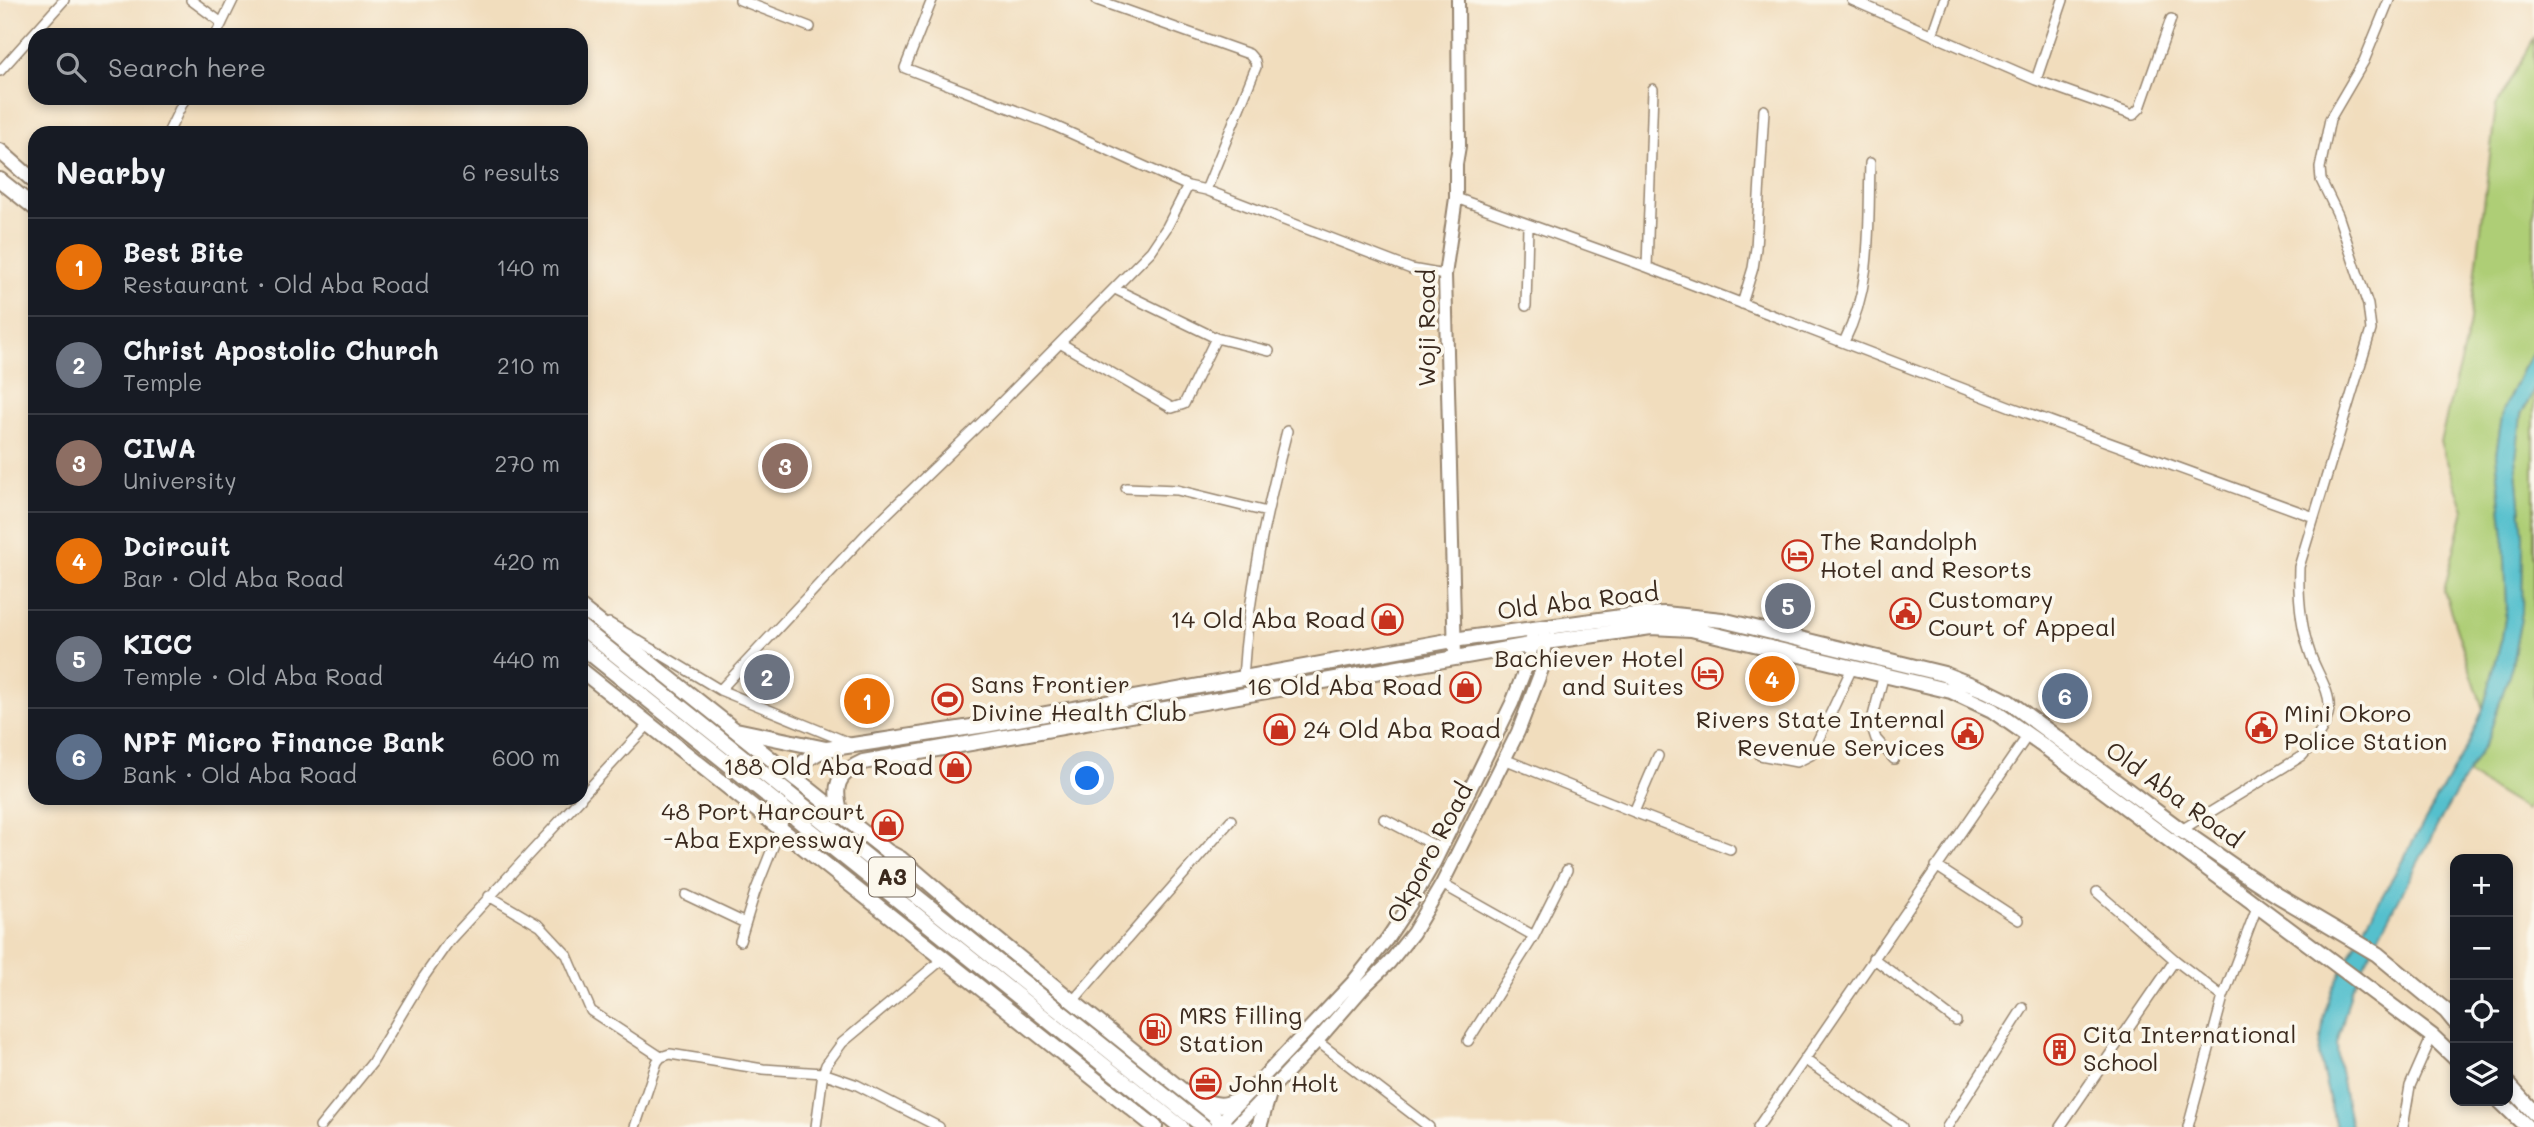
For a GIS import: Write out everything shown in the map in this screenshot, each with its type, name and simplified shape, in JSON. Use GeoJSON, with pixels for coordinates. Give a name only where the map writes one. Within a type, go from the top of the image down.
{"type":"FeatureCollection","features":[{"type":"Feature","properties":{"kind":"main road","name":"Woji Road"},"geometry":{"type":"LineString","coordinates":[[1455,657],[1445,275],[1460,146],[1458,0]]}},
{"type":"Feature","properties":{"kind":"main road"},"geometry":{"type":"LineString","coordinates":[[0,151],[28,176]]}},
{"type":"Feature","properties":{"kind":"main road"},"geometry":{"type":"LineString","coordinates":[[0,180],[28,202]]}},
{"type":"Feature","properties":{"kind":"main road"},"geometry":{"type":"LineString","coordinates":[[588,613],[888,852],[901,859],[964,914],[1225,1126]]}},
{"type":"Feature","properties":{"kind":"main road","name":"Old Aba Road"},"geometry":{"type":"LineString","coordinates":[[841,814],[837,791],[839,780],[844,773],[863,762],[1455,657],[1636,615],[1693,615],[1944,674],[2009,702],[2181,830],[2277,895],[2377,954],[2450,1015]]}},
{"type":"Feature","properties":{"kind":"main road","name":"Old Aba Road"},"geometry":{"type":"LineString","coordinates":[[792,774],[808,758],[827,749],[985,725],[1453,640],[1630,629],[1682,628],[1708,632],[1951,691],[1992,710],[2432,1036],[2450,1053]]}},
{"type":"Feature","properties":{"kind":"main road","name":"A3"},"geometry":{"type":"LineString","coordinates":[[588,633],[1204,1127]]}},
{"type":"Feature","properties":{"kind":"main road","name":"Okporo Road"},"geometry":{"type":"LineString","coordinates":[[1225,1126],[1264,1087],[1317,1041],[1405,943],[1442,884],[1518,732],[1538,681],[1538,636]]}},
{"type":"Feature","properties":{"kind":"main road","name":"Okporo Road"},"geometry":{"type":"LineString","coordinates":[[1264,1087],[1379,950],[1411,903],[1441,849],[1512,702],[1538,636]]}},
{"type":"Feature","properties":{"kind":"main road","name":"A3"},"geometry":{"type":"LineString","coordinates":[[588,652],[1181,1127]]}},
{"type":"Feature","properties":{"kind":"main road"},"geometry":{"type":"LineString","coordinates":[[588,676],[1155,1127]]}},
{"type":"Feature","properties":{"kind":"main road"},"geometry":{"type":"LineString","coordinates":[[734,729],[827,749]]}},
{"type":"Feature","properties":{"kind":"main road"},"geometry":{"type":"LineString","coordinates":[[780,829],[779,806],[792,774]]}},
{"type":"Feature","properties":{"kind":"main road"},"geometry":{"type":"LineString","coordinates":[[883,910],[895,911],[906,904],[914,892],[910,878],[888,852]]}},
{"type":"Feature","properties":{"kind":"main road"},"geometry":{"type":"LineString","coordinates":[[1176,1086],[1218,1106],[1232,1103],[1264,1087]]}},
{"type":"Feature","properties":{"kind":"main road"},"geometry":{"type":"LineString","coordinates":[[1259,1127],[1264,1087]]}},
{"type":"Feature","properties":{"kind":"main road"},"geometry":{"type":"LineString","coordinates":[[2513,1090],[2534,1113]]}},
{"type":"Feature","properties":{"kind":"main road"},"geometry":{"type":"LineString","coordinates":[[2506,1106],[2527,1127]]}},
{"type":"Feature","properties":{"kind":"main road"},"geometry":{"type":"LineString","coordinates":[[1130,1107],[1148,1127]]}},
{"type":"Feature","properties":{"kind":"street"},"geometry":{"type":"LineString","coordinates":[[39,28],[64,0]]}},
{"type":"Feature","properties":{"kind":"street"},"geometry":{"type":"LineString","coordinates":[[191,0],[222,23]]}},
{"type":"Feature","properties":{"kind":"street"},"geometry":{"type":"LineString","coordinates":[[220,28],[233,0]]}},
{"type":"Feature","properties":{"kind":"street"},"geometry":{"type":"LineString","coordinates":[[740,0],[810,27]]}},
{"type":"Feature","properties":{"kind":"street"},"geometry":{"type":"LineString","coordinates":[[932,0],[905,68],[1055,126],[1188,186],[1206,190],[1411,269],[1445,275]]}},
{"type":"Feature","properties":{"kind":"street"},"geometry":{"type":"LineString","coordinates":[[1097,0],[1249,54],[1255,61],[1256,67],[1206,190]]}},
{"type":"Feature","properties":{"kind":"street"},"geometry":{"type":"LineString","coordinates":[[1852,0],[2036,80],[2133,115],[2140,108],[2171,19]]}},
{"type":"Feature","properties":{"kind":"street"},"geometry":{"type":"LineString","coordinates":[[1932,35],[1944,0]]}},
{"type":"Feature","properties":{"kind":"street"},"geometry":{"type":"LineString","coordinates":[[2036,80],[2063,0]]}},
{"type":"Feature","properties":{"kind":"street"},"geometry":{"type":"LineString","coordinates":[[2167,839],[2302,756],[2313,744],[2328,715],[2329,699],[2310,655],[2298,601],[2299,567],[2371,330],[2368,305],[2337,215],[2321,180],[2322,149],[2330,119],[2364,61],[2389,0]]}},
{"type":"Feature","properties":{"kind":"street"},"geometry":{"type":"LineString","coordinates":[[0,71],[28,40]]}},
{"type":"Feature","properties":{"kind":"street"},"geometry":{"type":"LineString","coordinates":[[1647,267],[1653,89]]}},
{"type":"Feature","properties":{"kind":"street"},"geometry":{"type":"LineString","coordinates":[[171,126],[182,105]]}},
{"type":"Feature","properties":{"kind":"street"},"geometry":{"type":"LineString","coordinates":[[1742,304],[1756,248],[1764,110]]}},
{"type":"Feature","properties":{"kind":"street"},"geometry":{"type":"LineString","coordinates":[[1844,342],[1857,314],[1865,279],[1870,163]]}},
{"type":"Feature","properties":{"kind":"street"},"geometry":{"type":"LineString","coordinates":[[720,690],[866,534],[1115,289],[1159,240],[1188,186]]}},
{"type":"Feature","properties":{"kind":"street"},"geometry":{"type":"LineString","coordinates":[[1455,198],[1647,267],[2011,407],[2314,517]]}},
{"type":"Feature","properties":{"kind":"street"},"geometry":{"type":"LineString","coordinates":[[1526,306],[1528,225]]}},
{"type":"Feature","properties":{"kind":"street"},"geometry":{"type":"LineString","coordinates":[[1115,289],[1216,338],[1269,351]]}},
{"type":"Feature","properties":{"kind":"street"},"geometry":{"type":"LineString","coordinates":[[1060,344],[1172,408],[1184,404],[1216,338]]}},
{"type":"Feature","properties":{"kind":"street"},"geometry":{"type":"LineString","coordinates":[[1243,678],[1251,598],[1267,512],[1287,431]]}},
{"type":"Feature","properties":{"kind":"street"},"geometry":{"type":"LineString","coordinates":[[1126,488],[1177,490],[1267,512]]}},
{"type":"Feature","properties":{"kind":"street"},"geometry":{"type":"LineString","coordinates":[[604,626],[610,624],[720,690],[854,745]]}},
{"type":"Feature","properties":{"kind":"street"},"geometry":{"type":"LineString","coordinates":[[1759,755],[1797,762],[1811,755],[1853,666]]}},
{"type":"Feature","properties":{"kind":"street"},"geometry":{"type":"LineString","coordinates":[[1884,674],[1871,724],[1876,739],[1895,759]]}},
{"type":"Feature","properties":{"kind":"street"},"geometry":{"type":"LineString","coordinates":[[588,790],[648,725]]}},
{"type":"Feature","properties":{"kind":"street"},"geometry":{"type":"LineString","coordinates":[[1758,1127],[2028,735]]}},
{"type":"Feature","properties":{"kind":"street"},"geometry":{"type":"LineString","coordinates":[[1634,813],[1658,756]]}},
{"type":"Feature","properties":{"kind":"street"},"geometry":{"type":"LineString","coordinates":[[1504,758],[1634,813],[1730,849]]}},
{"type":"Feature","properties":{"kind":"street"},"geometry":{"type":"LineString","coordinates":[[320,1127],[372,1062],[435,960],[489,895],[574,805]]}},
{"type":"Feature","properties":{"kind":"street"},"geometry":{"type":"LineString","coordinates":[[1072,1002],[1231,820]]}},
{"type":"Feature","properties":{"kind":"street"},"geometry":{"type":"LineString","coordinates":[[1384,820],[1441,849]]}},
{"type":"Feature","properties":{"kind":"street"},"geometry":{"type":"LineString","coordinates":[[740,941],[744,923],[780,829]]}},
{"type":"Feature","properties":{"kind":"street"},"geometry":{"type":"LineString","coordinates":[[1936,866],[2019,920]]}},
{"type":"Feature","properties":{"kind":"street"},"geometry":{"type":"LineString","coordinates":[[1468,1041],[1534,936],[1567,870]]}},
{"type":"Feature","properties":{"kind":"street"},"geometry":{"type":"LineString","coordinates":[[1442,884],[1534,936]]}},
{"type":"Feature","properties":{"kind":"street"},"geometry":{"type":"LineString","coordinates":[[2097,892],[2223,998]]}},
{"type":"Feature","properties":{"kind":"street"},"geometry":{"type":"LineString","coordinates":[[489,895],[540,926],[567,955],[591,1011],[661,1058]]}},
{"type":"Feature","properties":{"kind":"street"},"geometry":{"type":"LineString","coordinates":[[686,895],[744,923]]}},
{"type":"Feature","properties":{"kind":"street"},"geometry":{"type":"LineString","coordinates":[[2189,1127],[2223,998],[2257,907]]}},
{"type":"Feature","properties":{"kind":"street"},"geometry":{"type":"LineString","coordinates":[[816,1127],[823,1073],[842,1043],[944,958]]}},
{"type":"Feature","properties":{"kind":"street"},"geometry":{"type":"LineString","coordinates":[[1873,958],[1956,1021]]}},
{"type":"Feature","properties":{"kind":"street"},"geometry":{"type":"LineString","coordinates":[[2060,1127],[2175,960]]}},
{"type":"Feature","properties":{"kind":"street"},"geometry":{"type":"LineString","coordinates":[[1947,1127],[2024,1009]]}},
{"type":"Feature","properties":{"kind":"street"},"geometry":{"type":"LineString","coordinates":[[2403,1127],[2410,1086],[2432,1036]]}},
{"type":"Feature","properties":{"kind":"street"},"geometry":{"type":"LineString","coordinates":[[1317,1041],[1429,1127]]}},
{"type":"Feature","properties":{"kind":"street"},"geometry":{"type":"LineString","coordinates":[[635,1127],[657,1062],[670,1054],[763,1069],[823,1073],[857,1085],[939,1127]]}},
{"type":"Feature","properties":{"kind":"street"},"geometry":{"type":"LineString","coordinates":[[1804,1059],[1902,1127]]}},
{"type":"Feature","properties":{"kind":"green space"},"geometry":{"type":"Polygon","coordinates":[[[2534,39],[2534,350],[2503,411],[2496,454],[2507,606],[2502,638],[2483,709],[2444,591],[2464,510],[2440,442],[2469,327],[2496,106],[2534,39]]]}},
{"type":"Feature","properties":{"kind":"green space"},"geometry":{"type":"Polygon","coordinates":[[[2534,390],[2534,799],[2526,810],[2467,774],[2488,738],[2512,665],[2522,612],[2523,537],[2516,458],[2521,415],[2534,390]]]}},
{"type":"Feature","properties":{"kind":"water"},"geometry":{"type":"Polygon","coordinates":[[[2534,350],[2534,390],[2521,415],[2516,458],[2523,537],[2522,612],[2512,665],[2488,738],[2443,815],[2352,988],[2337,1044],[2351,1127],[2336,1127],[2319,1056],[2324,1015],[2333,988],[2468,744],[2483,709],[2502,638],[2507,606],[2496,454],[2503,411],[2534,350]]]}},
{"type":"Feature","properties":{"kind":"place","name":"CIWA"},"geometry":{"type":"Point","coordinates":[785,466]}},
{"type":"Feature","properties":{"kind":"place","name":"The Randolph Hotel and Resorts"},"geometry":{"type":"Point","coordinates":[1797,556]}},
{"type":"Feature","properties":{"kind":"place","name":"KICC"},"geometry":{"type":"Point","coordinates":[1788,606]}},
{"type":"Feature","properties":{"kind":"place","name":"Customary Court of Appeal"},"geometry":{"type":"Point","coordinates":[1905,614]}},
{"type":"Feature","properties":{"kind":"place","name":"14 Old Aba Road"},"geometry":{"type":"Point","coordinates":[1388,620]}},
{"type":"Feature","properties":{"kind":"place","name":"Bachiever Hotel and Suites"},"geometry":{"type":"Point","coordinates":[1707,673]}},
{"type":"Feature","properties":{"kind":"place","name":"Christ Apostolic Church"},"geometry":{"type":"Point","coordinates":[767,677]}},
{"type":"Feature","properties":{"kind":"place","name":"Dcircuit"},"geometry":{"type":"Point","coordinates":[1772,679]}},
{"type":"Feature","properties":{"kind":"place","name":"16 Old Aba Road"},"geometry":{"type":"Point","coordinates":[1465,687]}},
{"type":"Feature","properties":{"kind":"place","name":"NPF Micro Finance Bank"},"geometry":{"type":"Point","coordinates":[2065,696]}},
{"type":"Feature","properties":{"kind":"place","name":"Sans Frontier Divine Health Club"},"geometry":{"type":"Point","coordinates":[948,699]}},
{"type":"Feature","properties":{"kind":"place","name":"Best Bite"},"geometry":{"type":"Point","coordinates":[867,701]}},
{"type":"Feature","properties":{"kind":"place","name":"Mini Okoro Police Station"},"geometry":{"type":"Point","coordinates":[2261,728]}},
{"type":"Feature","properties":{"kind":"place","name":"24 Old Aba Road"},"geometry":{"type":"Point","coordinates":[1280,730]}},
{"type":"Feature","properties":{"kind":"place","name":"Rivers State Internal Revenue Services"},"geometry":{"type":"Point","coordinates":[1968,734]}},
{"type":"Feature","properties":{"kind":"place","name":"188 Old Aba Road"},"geometry":{"type":"Point","coordinates":[956,767]}},
{"type":"Feature","properties":{"kind":"place","name":"48 Port Harcourt -Aba Expressway"},"geometry":{"type":"Point","coordinates":[888,826]}},
{"type":"Feature","properties":{"kind":"place","name":"MRS Filling Station"},"geometry":{"type":"Point","coordinates":[1156,1030]}},
{"type":"Feature","properties":{"kind":"place","name":"Cita International School"},"geometry":{"type":"Point","coordinates":[2060,1049]}},
{"type":"Feature","properties":{"kind":"place","name":"John Holt"},"geometry":{"type":"Point","coordinates":[1206,1084]}}]}
